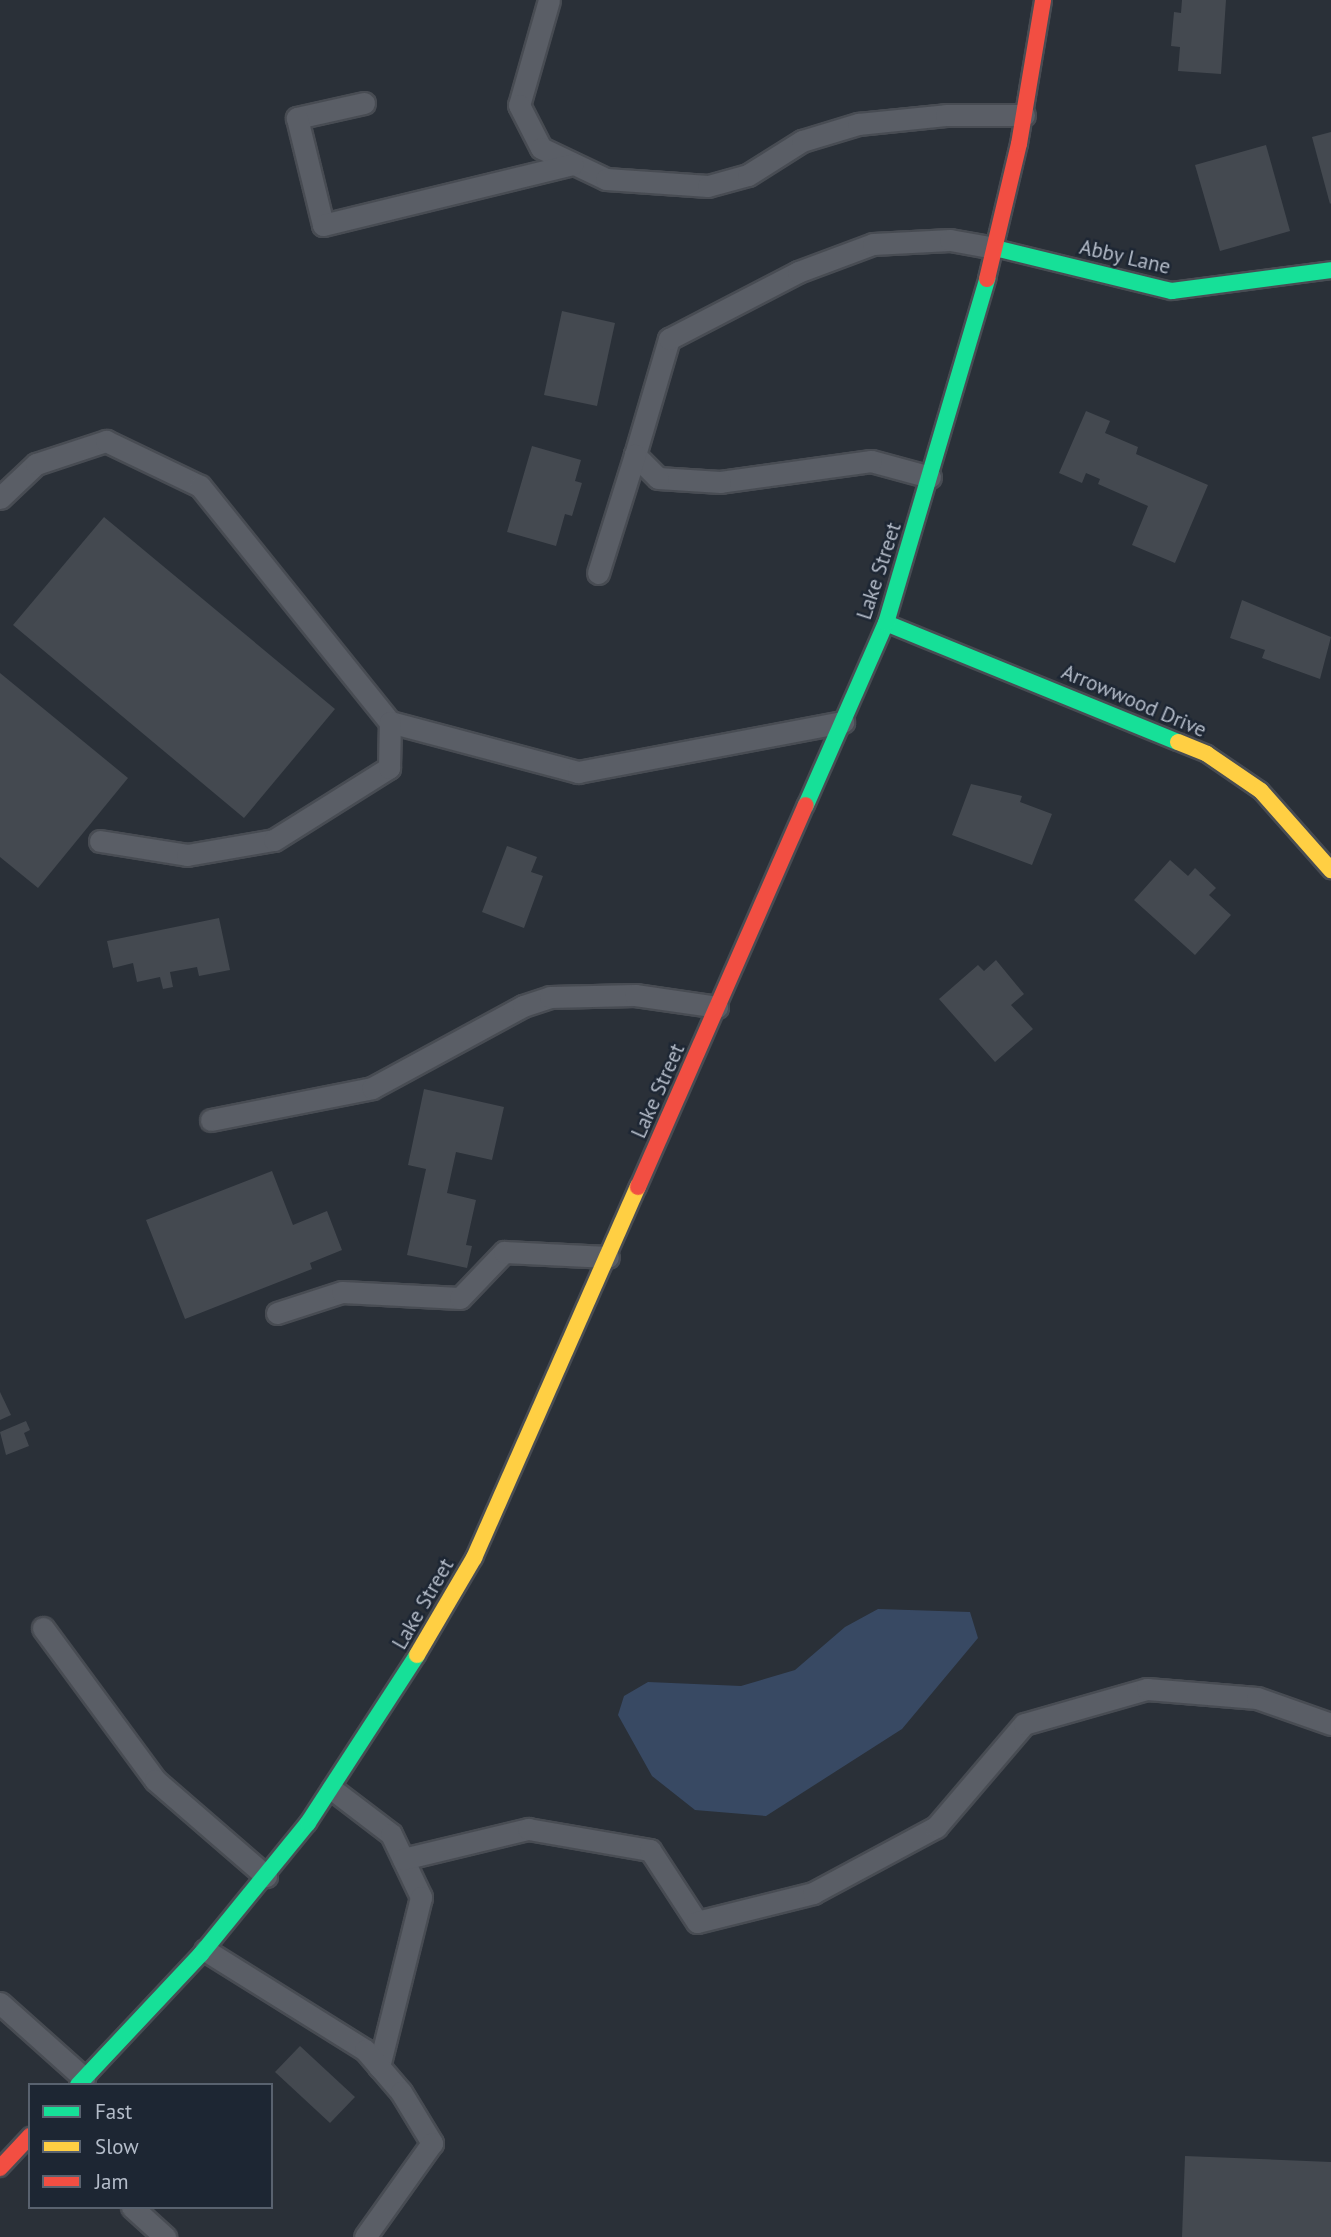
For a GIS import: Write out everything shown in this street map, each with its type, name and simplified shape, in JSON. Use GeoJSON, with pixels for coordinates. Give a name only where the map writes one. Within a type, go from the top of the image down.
{"type":"FeatureCollection","features":[{"type":"Feature","properties":{"kind":"main road","name":"Lake Street"},"geometry":{"type":"LineString","coordinates":[[81,2082],[205,1950],[266,1876],[332,1789],[460,1585],[608,1257],[886,623],[995,248],[1024,115],[1043,0]]}},
{"type":"Feature","properties":{"kind":"main road","name":"Abby Lane"},"geometry":{"type":"LineString","coordinates":[[995,248],[1172,291],[1331,271]]}},
{"type":"Feature","properties":{"kind":"main road","name":"Arrowwood Drive"},"geometry":{"type":"LineString","coordinates":[[886,623],[1207,754],[1261,791],[1331,870]]}},
{"type":"Feature","properties":{"kind":"main road"},"geometry":{"type":"LineString","coordinates":[[0,2168],[28,2138]]}},
{"type":"Feature","properties":{"kind":"lane"},"geometry":{"type":"LineString","coordinates":[[549,0],[519,105],[541,148],[606,179],[708,186],[748,175],[802,141],[858,124],[946,115],[1024,115]]}},
{"type":"Feature","properties":{"kind":"lane"},"geometry":{"type":"LineString","coordinates":[[364,103],[297,118],[323,225],[573,164]]}},
{"type":"Feature","properties":{"kind":"lane"},"geometry":{"type":"LineString","coordinates":[[598,573],[669,339],[798,272],[873,244],[950,240],[995,248]]}},
{"type":"Feature","properties":{"kind":"lane"},"geometry":{"type":"LineString","coordinates":[[0,498],[36,464],[106,441],[200,486],[390,722],[578,772],[843,722]]}},
{"type":"Feature","properties":{"kind":"lane"},"geometry":{"type":"LineString","coordinates":[[635,455],[658,478],[720,482],[871,461],[930,477]]}},
{"type":"Feature","properties":{"kind":"lane"},"geometry":{"type":"LineString","coordinates":[[100,841],[187,855],[274,840],[389,768],[390,722]]}},
{"type":"Feature","properties":{"kind":"lane"},"geometry":{"type":"LineString","coordinates":[[211,1121],[372,1088],[523,1006],[550,997],[635,995],[718,1007]]}},
{"type":"Feature","properties":{"kind":"lane"},"geometry":{"type":"LineString","coordinates":[[277,1313],[342,1292],[460,1298],[504,1252],[608,1257]]}},
{"type":"Feature","properties":{"kind":"lane"},"geometry":{"type":"LineString","coordinates":[[43,1628],[155,1780],[266,1876]]}},
{"type":"Feature","properties":{"kind":"lane"},"geometry":{"type":"LineString","coordinates":[[403,1859],[528,1829],[650,1850],[697,1922],[813,1893],[936,1827],[1024,1724],[1147,1689],[1258,1698],[1331,1724]]}},
{"type":"Feature","properties":{"kind":"lane"},"geometry":{"type":"LineString","coordinates":[[332,1789],[391,1834],[421,1897],[379,2067]]}},
{"type":"Feature","properties":{"kind":"lane"},"geometry":{"type":"LineString","coordinates":[[205,1950],[365,2050],[432,2143],[365,2237]]}},
{"type":"Feature","properties":{"kind":"lane"},"geometry":{"type":"LineString","coordinates":[[0,2003],[81,2082]]}},
{"type":"Feature","properties":{"kind":"lane"},"geometry":{"type":"LineString","coordinates":[[134,2209],[166,2237]]}},
{"type":"Feature","properties":{"kind":"water"},"geometry":{"type":"Polygon","coordinates":[[[878,1609],[970,1612],[978,1638],[902,1729],[766,1816],[695,1810],[652,1776],[618,1715],[624,1696],[648,1682],[741,1686],[795,1670],[845,1627],[878,1609]]]}},
{"type":"Feature","properties":{"kind":"building"},"geometry":{"type":"Polygon","coordinates":[[[1182,0],[1226,0],[1221,74],[1178,71],[1180,47],[1171,46],[1174,12],[1181,13],[1182,0]]]}},
{"type":"Feature","properties":{"kind":"building"},"geometry":{"type":"Polygon","coordinates":[[[1331,132],[1331,203],[1330,204],[1312,137],[1331,132]]]}},
{"type":"Feature","properties":{"kind":"building"},"geometry":{"type":"Polygon","coordinates":[[[1266,145],[1290,231],[1220,251],[1195,165],[1266,145]]]}},
{"type":"Feature","properties":{"kind":"building"},"geometry":{"type":"Polygon","coordinates":[[[562,311],[615,323],[597,406],[544,395],[562,311]]]}},
{"type":"Feature","properties":{"kind":"building"},"geometry":{"type":"Polygon","coordinates":[[[1086,411],[1110,421],[1105,433],[1138,447],[1136,454],[1208,485],[1175,563],[1132,545],[1148,506],[1098,484],[1100,479],[1086,473],[1082,483],[1059,473],[1086,411]]]}},
{"type":"Feature","properties":{"kind":"building"},"geometry":{"type":"Polygon","coordinates":[[[532,446],[581,460],[575,481],[582,483],[572,516],[565,514],[556,546],[507,532],[532,446]]]}},
{"type":"Feature","properties":{"kind":"building"},"geometry":{"type":"Polygon","coordinates":[[[104,517],[335,709],[244,818],[13,625],[104,517]]]}},
{"type":"Feature","properties":{"kind":"building"},"geometry":{"type":"Polygon","coordinates":[[[1242,600],[1331,637],[1320,679],[1262,658],[1265,650],[1230,638],[1242,600]]]}},
{"type":"Feature","properties":{"kind":"building"},"geometry":{"type":"Polygon","coordinates":[[[0,673],[128,778],[38,888],[0,857],[0,673]]]}},
{"type":"Feature","properties":{"kind":"building"},"geometry":{"type":"Polygon","coordinates":[[[971,784],[1022,796],[1020,802],[1052,814],[1032,865],[952,835],[971,784]]]}},
{"type":"Feature","properties":{"kind":"building"},"geometry":{"type":"Polygon","coordinates":[[[507,846],[537,857],[531,872],[543,876],[524,928],[482,912],[507,846]]]}},
{"type":"Feature","properties":{"kind":"building"},"geometry":{"type":"Polygon","coordinates":[[[1170,860],[1188,876],[1195,868],[1216,888],[1209,895],[1231,915],[1195,955],[1134,900],[1170,860]]]}},
{"type":"Feature","properties":{"kind":"building"},"geometry":{"type":"Polygon","coordinates":[[[219,918],[230,970],[199,976],[197,967],[170,972],[173,987],[163,989],[160,977],[137,982],[133,963],[113,968],[107,941],[219,918]]]}},
{"type":"Feature","properties":{"kind":"building"},"geometry":{"type":"Polygon","coordinates":[[[996,960],[1024,994],[1011,1005],[1033,1029],[995,1062],[939,999],[978,965],[984,971],[996,960]]]}},
{"type":"Feature","properties":{"kind":"building"},"geometry":{"type":"Polygon","coordinates":[[[424,1089],[504,1107],[492,1160],[456,1152],[447,1193],[476,1200],[466,1245],[472,1246],[467,1268],[407,1255],[426,1169],[408,1165],[424,1089]]]}},
{"type":"Feature","properties":{"kind":"building"},"geometry":{"type":"Polygon","coordinates":[[[272,1171],[293,1225],[327,1211],[342,1250],[310,1263],[312,1269],[185,1319],[146,1220],[272,1171]]]}},
{"type":"Feature","properties":{"kind":"building"},"geometry":{"type":"Polygon","coordinates":[[[0,1392],[11,1415],[0,1420],[0,1392]]]}},
{"type":"Feature","properties":{"kind":"building"},"geometry":{"type":"Polygon","coordinates":[[[26,1421],[30,1430],[24,1433],[29,1446],[6,1455],[0,1432],[26,1421]]]}},
{"type":"Feature","properties":{"kind":"building"},"geometry":{"type":"Polygon","coordinates":[[[300,2046],[355,2097],[330,2123],[275,2072],[300,2046]]]}},
{"type":"Feature","properties":{"kind":"building"},"geometry":{"type":"Polygon","coordinates":[[[1185,2156],[1331,2162],[1331,2237],[1182,2237],[1185,2156]]]}},
{"type":"Feature","properties":{"kind":"traffic: fast"},"geometry":{"type":"LineString","coordinates":[[995,248],[1172,291],[1331,270]]}},
{"type":"Feature","properties":{"kind":"traffic: fast"},"geometry":{"type":"LineString","coordinates":[[806,805],[886,623],[987,279]]}},
{"type":"Feature","properties":{"kind":"traffic: fast"},"geometry":{"type":"LineString","coordinates":[[886,623],[1178,742]]}},
{"type":"Feature","properties":{"kind":"traffic: fast"},"geometry":{"type":"LineString","coordinates":[[80,2083],[201,1954],[308,1823],[417,1655]]}},
{"type":"Feature","properties":{"kind":"traffic: slow"},"geometry":{"type":"LineString","coordinates":[[1178,742],[1207,754],[1261,791],[1331,870]]}},
{"type":"Feature","properties":{"kind":"traffic: slow"},"geometry":{"type":"LineString","coordinates":[[417,1655],[474,1558],[638,1187]]}},
{"type":"Feature","properties":{"kind":"traffic: jam"},"geometry":{"type":"LineString","coordinates":[[987,279],[1019,144],[1043,0]]}},
{"type":"Feature","properties":{"kind":"traffic: jam"},"geometry":{"type":"LineString","coordinates":[[638,1187],[806,805]]}},
{"type":"Feature","properties":{"kind":"traffic: jam"},"geometry":{"type":"LineString","coordinates":[[0,2168],[28,2138]]}}]}
